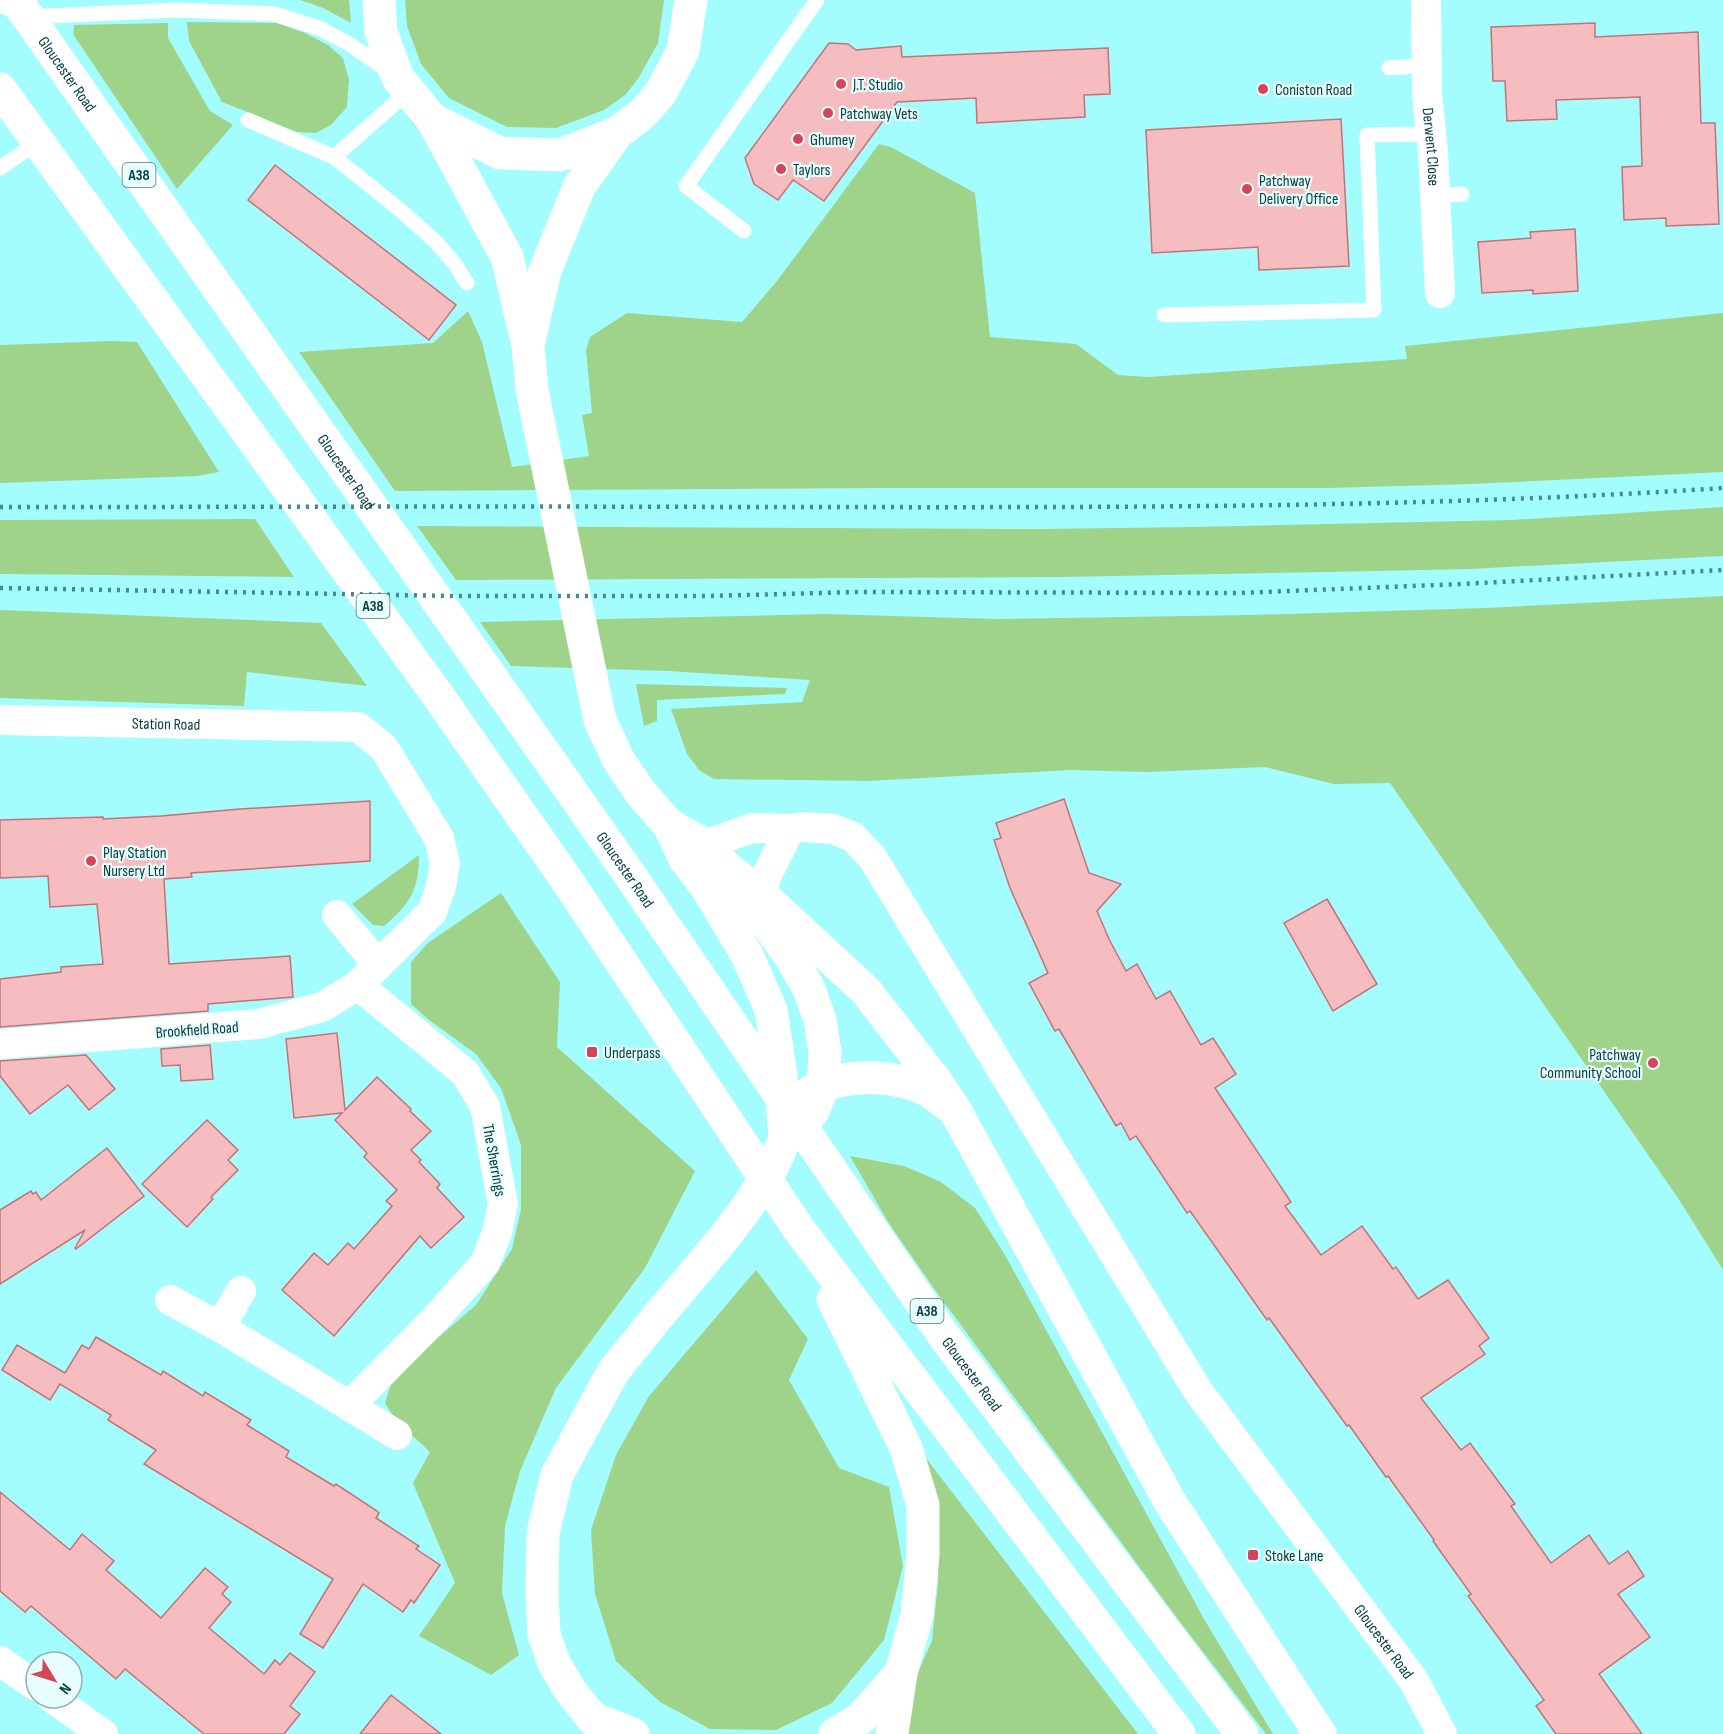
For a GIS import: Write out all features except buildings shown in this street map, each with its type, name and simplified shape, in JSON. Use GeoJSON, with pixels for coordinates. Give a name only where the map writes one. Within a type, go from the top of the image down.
{"type":"FeatureCollection","features":[{"type":"Feature","properties":{"kind":"main road"},"geometry":{"type":"LineString","coordinates":[[379,0],[381,32],[404,85],[432,119],[507,257],[528,345],[532,390],[600,720],[618,759],[640,792],[669,825],[685,859],[707,888],[747,955],[771,1010],[781,1075],[802,1109]]}},
{"type":"Feature","properties":{"kind":"main road"},"geometry":{"type":"LineString","coordinates":[[432,119],[500,153],[560,155],[617,133],[642,114],[660,94],[682,51],[691,0]]}},
{"type":"Feature","properties":{"kind":"main road","name":"Gloucester Road"},"geometry":{"type":"LineString","coordinates":[[14,7],[251,333],[630,875],[944,1336],[1242,1734]]}},
{"type":"Feature","properties":{"kind":"main road","name":"A38"},"geometry":{"type":"LineString","coordinates":[[0,89],[439,697],[568,882],[798,1228],[1179,1734]]}},
{"type":"Feature","properties":{"kind":"main road"},"geometry":{"type":"LineString","coordinates":[[528,345],[545,271],[579,187],[617,133]]}},
{"type":"Feature","properties":{"kind":"main road"},"geometry":{"type":"LineString","coordinates":[[669,825],[705,845],[760,905],[866,991],[938,1083],[1170,1502],[1320,1734]]}},
{"type":"Feature","properties":{"kind":"main road"},"geometry":{"type":"LineString","coordinates":[[633,1734],[601,1726],[570,1690],[554,1663],[544,1634],[543,1533],[557,1475],[613,1372],[748,1206],[772,1168],[802,1109],[825,1053],[820,1020],[809,989],[760,905]]}},
{"type":"Feature","properties":{"kind":"main road"},"geometry":{"type":"LineString","coordinates":[[802,1109],[827,1084],[858,1077],[889,1078],[925,1089],[955,1110]]}},
{"type":"Feature","properties":{"kind":"main road"},"geometry":{"type":"LineString","coordinates":[[798,1228],[906,1448],[923,1505],[923,1555],[917,1615],[902,1673],[892,1734]]}},
{"type":"Feature","properties":{"kind":"main road"},"geometry":{"type":"LineString","coordinates":[[836,1734],[861,1718],[902,1673]]}},
{"type":"Feature","properties":{"kind":"street","name":"Derwent Close"},"geometry":{"type":"LineString","coordinates":[[1426,0],[1427,92],[1431,134],[1448,195],[1440,293]]}},
{"type":"Feature","properties":{"kind":"street","name":"Station Road"},"geometry":{"type":"LineString","coordinates":[[0,720],[333,725]]}},
{"type":"Feature","properties":{"kind":"street","name":"Brookfield Road"},"geometry":{"type":"LineString","coordinates":[[0,1044],[259,1024],[322,1007],[368,975],[432,912],[441,887],[445,863],[439,838],[384,748],[358,727],[333,725]]}},
{"type":"Feature","properties":{"kind":"street","name":"Gloucester Road"},"geometry":{"type":"LineString","coordinates":[[705,845],[752,828],[833,829],[854,837],[872,857],[1198,1391],[1414,1681],[1442,1734]]}},
{"type":"Feature","properties":{"kind":"street"},"geometry":{"type":"LineString","coordinates":[[760,905],[766,877],[790,829]]}},
{"type":"Feature","properties":{"kind":"street"},"geometry":{"type":"LineString","coordinates":[[337,915],[368,975]]}},
{"type":"Feature","properties":{"kind":"street","name":"The Sherrings"},"geometry":{"type":"LineString","coordinates":[[349,1406],[437,1317],[485,1263],[497,1233],[503,1204],[485,1106],[465,1072],[368,975]]}},
{"type":"Feature","properties":{"kind":"street"},"geometry":{"type":"LineString","coordinates":[[220,1328],[241,1291]]}},
{"type":"Feature","properties":{"kind":"street"},"geometry":{"type":"LineString","coordinates":[[170,1300],[397,1435]]}},
{"type":"Feature","properties":{"kind":"street"},"geometry":{"type":"LineString","coordinates":[[0,1661],[24,1678]]}},
{"type":"Feature","properties":{"kind":"street"},"geometry":{"type":"LineString","coordinates":[[69,1710],[103,1734]]}},
{"type":"Feature","properties":{"kind":"lane"},"geometry":{"type":"LineString","coordinates":[[744,231],[686,186],[817,0]]}},
{"type":"Feature","properties":{"kind":"lane"},"geometry":{"type":"LineString","coordinates":[[14,7],[71,14],[178,10],[274,14],[319,28],[351,45],[404,85],[334,157]]}},
{"type":"Feature","properties":{"kind":"lane"},"geometry":{"type":"LineString","coordinates":[[1389,68],[1427,65]]}},
{"type":"Feature","properties":{"kind":"lane"},"geometry":{"type":"LineString","coordinates":[[248,120],[334,157],[437,243],[454,262],[467,283]]}},
{"type":"Feature","properties":{"kind":"lane"},"geometry":{"type":"LineString","coordinates":[[1164,315],[1374,309],[1367,135],[1431,134]]}},
{"type":"Feature","properties":{"kind":"lane"},"geometry":{"type":"LineString","coordinates":[[0,168],[38,142]]}},
{"type":"Feature","properties":{"kind":"green space"},"geometry":{"type":"Polygon","coordinates":[[[300,0],[349,0],[351,23],[323,8],[300,0]]]}},
{"type":"Feature","properties":{"kind":"green space"},"geometry":{"type":"Polygon","coordinates":[[[405,0],[664,0],[658,43],[638,79],[625,95],[604,110],[556,128],[507,127],[449,98],[421,64],[407,26],[405,0]]]}},
{"type":"Feature","properties":{"kind":"green space"},"geometry":{"type":"Polygon","coordinates":[[[187,22],[277,23],[305,33],[328,45],[343,58],[349,80],[347,107],[331,125],[316,133],[297,132],[222,102],[189,41],[187,22]]]}},
{"type":"Feature","properties":{"kind":"green space"},"geometry":{"type":"Polygon","coordinates":[[[168,23],[168,38],[210,111],[233,125],[177,189],[73,34],[74,25],[168,23]]]}},
{"type":"Feature","properties":{"kind":"green space"},"geometry":{"type":"Polygon","coordinates":[[[879,144],[891,147],[975,193],[990,337],[1076,344],[1118,375],[1148,377],[1407,359],[1405,346],[1723,313],[1723,472],[1472,484],[1327,488],[395,491],[299,352],[433,343],[468,311],[482,342],[512,467],[589,456],[582,415],[592,413],[586,350],[590,337],[627,313],[742,322],[777,281],[879,144]]]}},
{"type":"Feature","properties":{"kind":"green space"},"geometry":{"type":"Polygon","coordinates":[[[137,342],[219,472],[197,476],[0,483],[0,345],[137,342]]]}},
{"type":"Feature","properties":{"kind":"green space"},"geometry":{"type":"Polygon","coordinates":[[[1723,507],[1723,556],[1470,569],[1062,577],[456,580],[417,526],[1041,529],[1193,527],[1511,520],[1723,507]]]}},
{"type":"Feature","properties":{"kind":"green space"},"geometry":{"type":"Polygon","coordinates":[[[255,519],[294,577],[0,574],[0,520],[255,519]]]}},
{"type":"Feature","properties":{"kind":"green space"},"geometry":{"type":"Polygon","coordinates":[[[1723,596],[1723,1270],[1678,1198],[1390,783],[1334,784],[1265,767],[1146,772],[1071,770],[868,781],[714,779],[699,770],[687,754],[671,709],[802,702],[810,680],[668,671],[511,666],[480,622],[824,614],[997,619],[1249,615],[1485,608],[1723,596]]]}},
{"type":"Feature","properties":{"kind":"green space"},"geometry":{"type":"Polygon","coordinates":[[[0,610],[321,623],[367,686],[247,672],[244,706],[0,698],[0,610]]]}},
{"type":"Feature","properties":{"kind":"green space"},"geometry":{"type":"Polygon","coordinates":[[[636,684],[787,688],[785,694],[657,700],[657,721],[644,726],[636,684]]]}},
{"type":"Feature","properties":{"kind":"green space"},"geometry":{"type":"Polygon","coordinates":[[[419,855],[415,887],[406,903],[384,926],[373,925],[352,904],[419,855]]]}},
{"type":"Feature","properties":{"kind":"green space"},"geometry":{"type":"Polygon","coordinates":[[[501,893],[560,982],[557,1047],[695,1171],[645,1268],[556,1388],[520,1471],[505,1526],[502,1593],[519,1655],[491,1675],[419,1636],[455,1583],[413,1483],[430,1452],[396,1420],[385,1403],[392,1381],[418,1355],[476,1305],[512,1249],[521,1209],[521,1145],[501,1088],[476,1054],[411,1004],[411,962],[428,943],[501,893]]]}},
{"type":"Feature","properties":{"kind":"green space"},"geometry":{"type":"Polygon","coordinates":[[[850,1156],[904,1166],[941,1182],[975,1208],[1005,1255],[1204,1619],[1273,1734],[1266,1734],[1177,1618],[935,1290],[888,1222],[850,1156]]]}},
{"type":"Feature","properties":{"kind":"green space"},"geometry":{"type":"Polygon","coordinates":[[[756,1270],[808,1339],[789,1380],[839,1468],[889,1487],[903,1566],[884,1640],[832,1703],[776,1730],[710,1729],[660,1702],[616,1661],[595,1594],[591,1530],[616,1455],[649,1396],[756,1270]]]}},
{"type":"Feature","properties":{"kind":"green space"},"geometry":{"type":"Polygon","coordinates":[[[922,1453],[1138,1734],[902,1734],[909,1692],[932,1641],[938,1583],[939,1536],[922,1453]]]}},
{"type":"Feature","properties":{"kind":"railway"},"geometry":{"type":"LineString","coordinates":[[0,507],[1230,506],[1476,500],[1723,488]]}},
{"type":"Feature","properties":{"kind":"railway"},"geometry":{"type":"LineString","coordinates":[[0,588],[454,596],[708,596],[857,592],[1239,593],[1723,570]]}},
{"type":"Feature","properties":{"kind":"place","name":"J.T. Studio"},"geometry":{"type":"Point","coordinates":[841,84]}},
{"type":"Feature","properties":{"kind":"place","name":"Coniston Road"},"geometry":{"type":"Point","coordinates":[1263,89]}},
{"type":"Feature","properties":{"kind":"place","name":"Patchway Vets"},"geometry":{"type":"Point","coordinates":[828,113]}},
{"type":"Feature","properties":{"kind":"place","name":"Ghumey"},"geometry":{"type":"Point","coordinates":[798,139]}},
{"type":"Feature","properties":{"kind":"place","name":"Taylors"},"geometry":{"type":"Point","coordinates":[781,169]}},
{"type":"Feature","properties":{"kind":"place","name":"Patchway Delivery Office"},"geometry":{"type":"Point","coordinates":[1247,189]}},
{"type":"Feature","properties":{"kind":"place","name":"Play Station Nursery Ltd"},"geometry":{"type":"Point","coordinates":[91,861]}},
{"type":"Feature","properties":{"kind":"place","name":"Underpass"},"geometry":{"type":"Point","coordinates":[592,1052]}},
{"type":"Feature","properties":{"kind":"place","name":"Patchway Community School"},"geometry":{"type":"Point","coordinates":[1653,1063]}},
{"type":"Feature","properties":{"kind":"place","name":"Stoke Lane"},"geometry":{"type":"Point","coordinates":[1253,1555]}}]}
